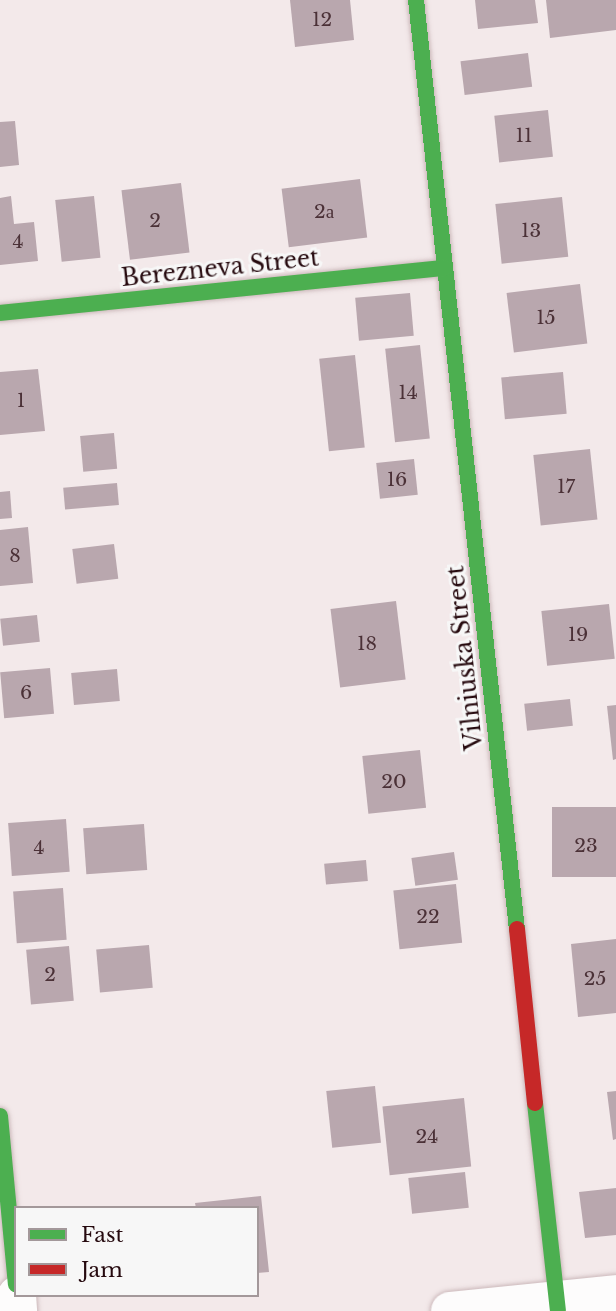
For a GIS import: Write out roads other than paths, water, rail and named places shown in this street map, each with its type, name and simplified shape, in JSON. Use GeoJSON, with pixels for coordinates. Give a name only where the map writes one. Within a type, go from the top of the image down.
{"type":"FeatureCollection","features":[{"type":"Feature","properties":{"kind":"street","name":"Vilniuska Street"},"geometry":{"type":"LineString","coordinates":[[416,0],[558,1306]]}},
{"type":"Feature","properties":{"kind":"street","name":"Berezneva Street"},"geometry":{"type":"LineString","coordinates":[[0,313],[445,268]]}},
{"type":"Feature","properties":{"kind":"street"},"geometry":{"type":"LineString","coordinates":[[0,1116],[14,1263]]}},
{"type":"Feature","properties":{"kind":"street"},"geometry":{"type":"LineString","coordinates":[[450,1311],[558,1306],[616,1294]]}}]}
